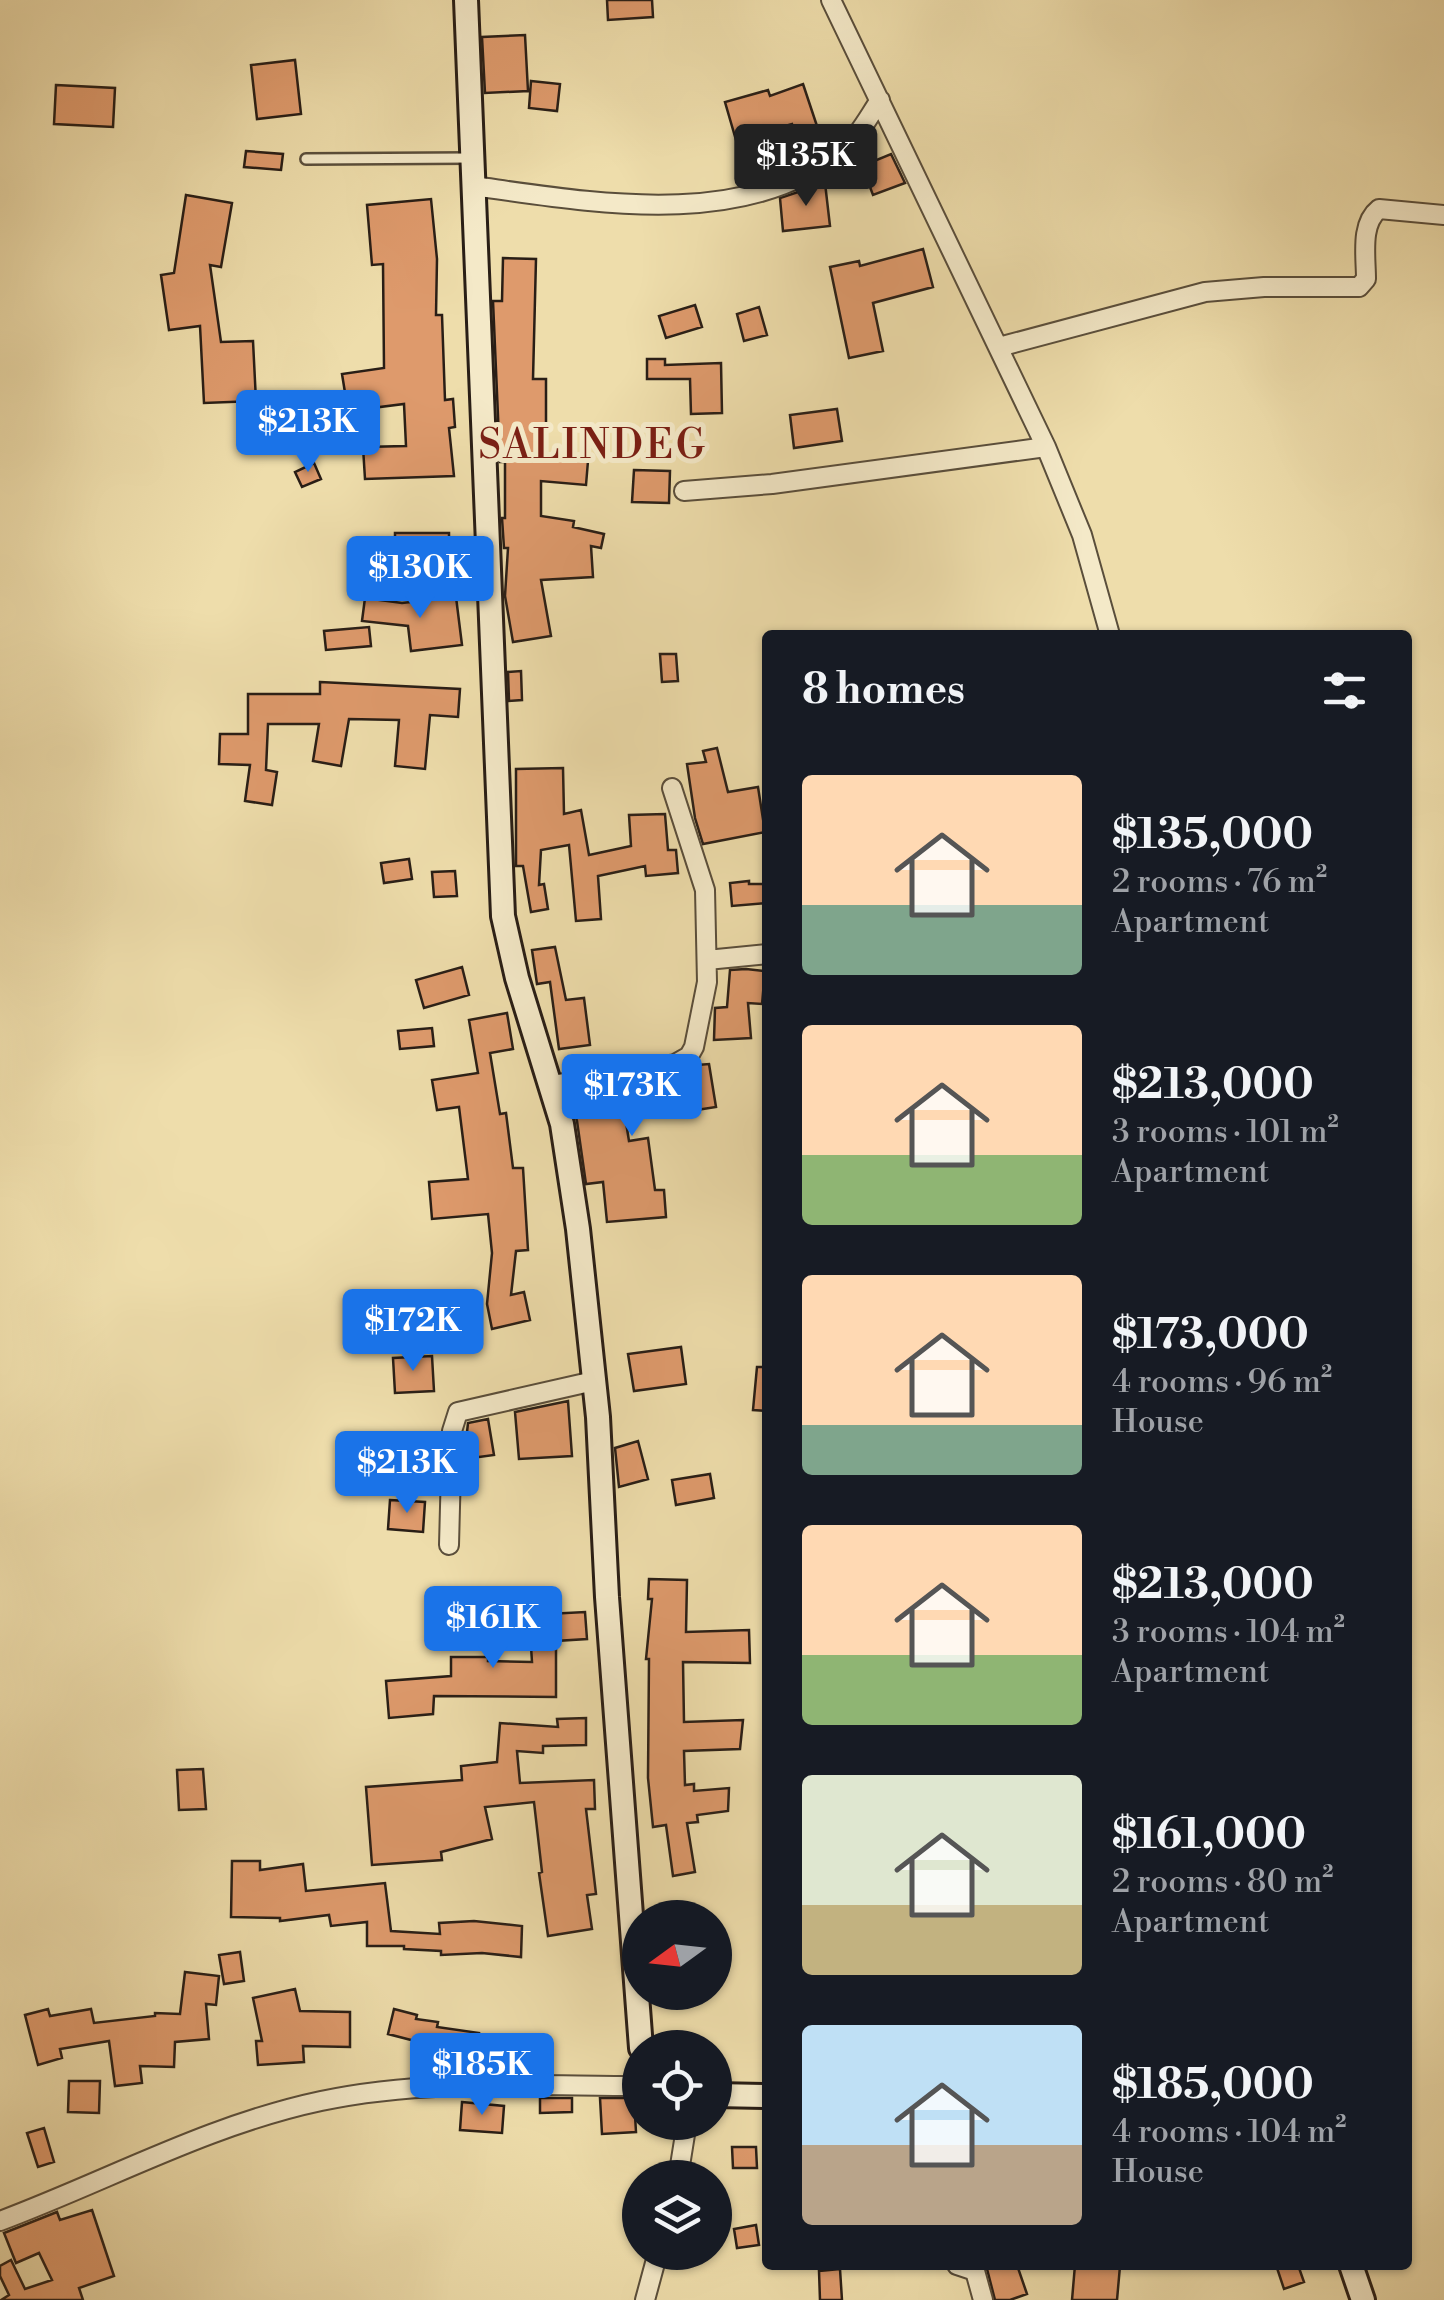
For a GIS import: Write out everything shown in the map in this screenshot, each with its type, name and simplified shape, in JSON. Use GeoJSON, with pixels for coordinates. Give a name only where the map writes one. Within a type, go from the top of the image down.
{"type":"FeatureCollection","features":[{"type":"Feature","properties":{"kind":"street"},"geometry":{"type":"LineString","coordinates":[[466,0],[503,916],[517,978],[552,1085],[570,1168],[594,1381],[640,2030]]}},
{"type":"Feature","properties":{"kind":"street"},"geometry":{"type":"LineString","coordinates":[[831,0],[1046,447],[1082,534],[1109,630]]}},
{"type":"Feature","properties":{"kind":"street"},"geometry":{"type":"LineString","coordinates":[[473,186],[609,203],[710,202],[758,192],[788,184],[842,150],[880,100]]}},
{"type":"Feature","properties":{"kind":"street"},"geometry":{"type":"LineString","coordinates":[[998,347],[1205,292],[1264,287],[1359,287],[1366,279],[1367,223],[1379,208],[1444,215]]}},
{"type":"Feature","properties":{"kind":"street"},"geometry":{"type":"LineString","coordinates":[[684,492],[1046,447]]}},
{"type":"Feature","properties":{"kind":"street"},"geometry":{"type":"LineString","coordinates":[[552,1085],[675,1064],[690,1056],[701,1021],[707,960],[706,890],[672,788]]}},
{"type":"Feature","properties":{"kind":"street"},"geometry":{"type":"LineString","coordinates":[[707,960],[762,955]]}},
{"type":"Feature","properties":{"kind":"street"},"geometry":{"type":"LineString","coordinates":[[449,1546],[452,1431],[458,1412],[594,1381]]}},
{"type":"Feature","properties":{"kind":"street"},"geometry":{"type":"LineString","coordinates":[[0,2222],[141,2160],[268,2114],[322,2101],[386,2091],[622,2086]]}},
{"type":"Feature","properties":{"kind":"street"},"geometry":{"type":"LineString","coordinates":[[732,2095],[762,2096]]}},
{"type":"Feature","properties":{"kind":"street"},"geometry":{"type":"LineString","coordinates":[[645,2300],[653,2270]]}},
{"type":"Feature","properties":{"kind":"street"},"geometry":{"type":"LineString","coordinates":[[972,2270],[984,2300]]}},
{"type":"Feature","properties":{"kind":"street"},"geometry":{"type":"LineString","coordinates":[[1353,2270],[1363,2300]]}},
{"type":"Feature","properties":{"kind":"lane"},"geometry":{"type":"LineString","coordinates":[[306,159],[473,158]]}},
{"type":"Feature","properties":{"kind":"building"},"geometry":{"type":"Polygon","coordinates":[[[607,0],[652,0],[653,17],[608,20],[607,0]]]}},
{"type":"Feature","properties":{"kind":"building"},"geometry":{"type":"Polygon","coordinates":[[[525,35],[528,91],[485,93],[482,37],[525,35]]]}},
{"type":"Feature","properties":{"kind":"building"},"geometry":{"type":"Polygon","coordinates":[[[295,60],[301,114],[257,119],[251,65],[295,60]]]}},
{"type":"Feature","properties":{"kind":"building"},"geometry":{"type":"Polygon","coordinates":[[[531,81],[560,84],[557,111],[529,108],[531,81]]]}},
{"type":"Feature","properties":{"kind":"building"},"geometry":{"type":"Polygon","coordinates":[[[803,84],[819,132],[797,139],[792,124],[736,140],[725,102],[768,90],[770,96],[803,84]]]}},
{"type":"Feature","properties":{"kind":"building"},"geometry":{"type":"Polygon","coordinates":[[[56,85],[115,88],[113,127],[54,124],[56,85]]]}},
{"type":"Feature","properties":{"kind":"building"},"geometry":{"type":"Polygon","coordinates":[[[246,151],[283,154],[281,170],[244,167],[246,151]]]}},
{"type":"Feature","properties":{"kind":"building"},"geometry":{"type":"Polygon","coordinates":[[[891,154],[905,183],[873,195],[862,166],[891,154]]]}},
{"type":"Feature","properties":{"kind":"building"},"geometry":{"type":"Polygon","coordinates":[[[825,183],[830,226],[783,231],[780,198],[825,183]]]}},
{"type":"Feature","properties":{"kind":"building"},"geometry":{"type":"Polygon","coordinates":[[[186,195],[232,203],[221,267],[210,265],[221,342],[253,341],[256,401],[204,403],[200,326],[169,330],[161,275],[174,273],[186,195]]]}},
{"type":"Feature","properties":{"kind":"building"},"geometry":{"type":"Polygon","coordinates":[[[431,199],[437,259],[436,315],[442,315],[445,400],[453,399],[455,427],[449,428],[454,476],[365,479],[363,447],[406,446],[404,404],[348,411],[342,374],[384,368],[383,264],[372,265],[367,205],[431,199]]]}},
{"type":"Feature","properties":{"kind":"building"},"geometry":{"type":"Polygon","coordinates":[[[923,249],[933,287],[873,303],[883,351],[849,358],[830,267],[859,261],[860,266],[923,249]]]}},
{"type":"Feature","properties":{"kind":"building"},"geometry":{"type":"Polygon","coordinates":[[[503,258],[536,259],[533,379],[546,379],[546,458],[588,461],[586,485],[541,481],[541,516],[574,521],[573,527],[604,534],[601,548],[591,546],[593,577],[541,580],[551,636],[513,642],[505,596],[505,462],[500,462],[493,301],[502,301],[503,258]]]}},
{"type":"Feature","properties":{"kind":"building"},"geometry":{"type":"Polygon","coordinates":[[[695,305],[702,327],[666,338],[659,316],[695,305]]]}},
{"type":"Feature","properties":{"kind":"building"},"geometry":{"type":"Polygon","coordinates":[[[759,307],[767,335],[744,341],[737,314],[759,307]]]}},
{"type":"Feature","properties":{"kind":"building"},"geometry":{"type":"Polygon","coordinates":[[[647,359],[665,359],[665,365],[721,363],[722,413],[691,414],[690,379],[647,379],[647,359]]]}},
{"type":"Feature","properties":{"kind":"building"},"geometry":{"type":"Polygon","coordinates":[[[837,409],[842,441],[794,448],[790,415],[837,409]]]}},
{"type":"Feature","properties":{"kind":"building"},"geometry":{"type":"Polygon","coordinates":[[[314,463],[321,479],[302,487],[295,472],[314,463]]]}},
{"type":"Feature","properties":{"kind":"building"},"geometry":{"type":"Polygon","coordinates":[[[634,470],[670,471],[669,503],[632,502],[634,470]]]}},
{"type":"Feature","properties":{"kind":"building"},"geometry":{"type":"Polygon","coordinates":[[[395,533],[449,533],[449,563],[395,562],[395,533]]]}},
{"type":"Feature","properties":{"kind":"building"},"geometry":{"type":"Polygon","coordinates":[[[456,597],[462,645],[411,651],[408,626],[362,621],[365,598],[402,603],[456,597]]]}},
{"type":"Feature","properties":{"kind":"building"},"geometry":{"type":"Polygon","coordinates":[[[369,627],[371,646],[326,650],[324,631],[369,627]]]}},
{"type":"Feature","properties":{"kind":"building"},"geometry":{"type":"Polygon","coordinates":[[[660,654],[676,654],[678,681],[662,682],[660,654]]]}},
{"type":"Feature","properties":{"kind":"building"},"geometry":{"type":"Polygon","coordinates":[[[521,671],[522,700],[509,701],[508,672],[521,671]]]}},
{"type":"Feature","properties":{"kind":"building"},"geometry":{"type":"Polygon","coordinates":[[[320,682],[460,689],[458,717],[430,715],[425,769],[395,766],[399,720],[349,719],[341,766],[313,761],[319,724],[268,724],[266,770],[277,772],[272,805],[245,801],[250,765],[219,764],[220,734],[248,734],[248,694],[320,694],[320,682]]]}},
{"type":"Feature","properties":{"kind":"building"},"geometry":{"type":"Polygon","coordinates":[[[717,748],[728,792],[758,787],[762,833],[703,844],[687,764],[706,762],[703,751],[717,748]]]}},
{"type":"Feature","properties":{"kind":"building"},"geometry":{"type":"Polygon","coordinates":[[[563,768],[564,814],[581,810],[589,855],[631,846],[629,815],[665,814],[668,850],[676,850],[678,873],[646,876],[645,866],[598,876],[601,919],[576,921],[569,845],[541,850],[539,885],[544,884],[548,909],[531,912],[523,866],[516,866],[516,769],[563,768]]]}},
{"type":"Feature","properties":{"kind":"building"},"geometry":{"type":"Polygon","coordinates":[[[409,859],[412,879],[384,883],[381,863],[409,859]]]}},
{"type":"Feature","properties":{"kind":"building"},"geometry":{"type":"Polygon","coordinates":[[[455,871],[457,896],[434,897],[432,872],[455,871]]]}},
{"type":"Feature","properties":{"kind":"building"},"geometry":{"type":"Polygon","coordinates":[[[730,883],[762,884],[762,904],[732,906],[730,883]]]}},
{"type":"Feature","properties":{"kind":"building"},"geometry":{"type":"Polygon","coordinates":[[[555,947],[566,1000],[584,998],[590,1045],[559,1049],[550,982],[537,984],[532,950],[555,947]]]}},
{"type":"Feature","properties":{"kind":"building"},"geometry":{"type":"Polygon","coordinates":[[[462,967],[469,995],[424,1008],[416,980],[462,967]]]}},
{"type":"Feature","properties":{"kind":"building"},"geometry":{"type":"Polygon","coordinates":[[[730,970],[762,971],[762,1004],[748,1003],[751,1038],[714,1040],[715,1008],[727,1007],[730,970]]]}},
{"type":"Feature","properties":{"kind":"building"},"geometry":{"type":"Polygon","coordinates":[[[507,1013],[513,1049],[490,1053],[500,1114],[506,1113],[513,1168],[523,1168],[528,1250],[516,1251],[511,1295],[524,1292],[530,1320],[492,1329],[487,1304],[492,1253],[488,1214],[432,1219],[429,1182],[468,1179],[459,1107],[437,1110],[432,1080],[478,1073],[469,1020],[507,1013]]]}},
{"type":"Feature","properties":{"kind":"building"},"geometry":{"type":"Polygon","coordinates":[[[432,1028],[434,1046],[400,1049],[398,1031],[432,1028]]]}},
{"type":"Feature","properties":{"kind":"building"},"geometry":{"type":"Polygon","coordinates":[[[709,1064],[716,1107],[677,1113],[676,1107],[624,1110],[629,1141],[648,1138],[655,1190],[664,1190],[666,1217],[607,1222],[603,1182],[586,1184],[569,1095],[677,1076],[697,1065],[709,1064]]]}},
{"type":"Feature","properties":{"kind":"building"},"geometry":{"type":"Polygon","coordinates":[[[681,1347],[686,1384],[634,1391],[628,1354],[681,1347]]]}},
{"type":"Feature","properties":{"kind":"building"},"geometry":{"type":"Polygon","coordinates":[[[432,1356],[434,1391],[395,1393],[393,1358],[432,1356]]]}},
{"type":"Feature","properties":{"kind":"building"},"geometry":{"type":"Polygon","coordinates":[[[757,1367],[762,1367],[762,1411],[753,1410],[757,1367]]]}},
{"type":"Feature","properties":{"kind":"building"},"geometry":{"type":"Polygon","coordinates":[[[568,1401],[572,1456],[519,1459],[515,1412],[568,1401]]]}},
{"type":"Feature","properties":{"kind":"building"},"geometry":{"type":"Polygon","coordinates":[[[488,1419],[494,1455],[464,1459],[468,1423],[488,1419]]]}},
{"type":"Feature","properties":{"kind":"building"},"geometry":{"type":"Polygon","coordinates":[[[638,1441],[648,1479],[619,1487],[615,1448],[638,1441]]]}},
{"type":"Feature","properties":{"kind":"building"},"geometry":{"type":"Polygon","coordinates":[[[710,1474],[714,1498],[676,1505],[672,1480],[710,1474]]]}},
{"type":"Feature","properties":{"kind":"building"},"geometry":{"type":"Polygon","coordinates":[[[390,1500],[425,1502],[423,1532],[388,1529],[390,1500]]]}},
{"type":"Feature","properties":{"kind":"building"},"geometry":{"type":"Polygon","coordinates":[[[649,1579],[687,1580],[686,1632],[749,1630],[750,1663],[683,1662],[684,1722],[743,1720],[740,1749],[684,1751],[685,1785],[694,1784],[694,1791],[729,1788],[728,1811],[697,1815],[698,1822],[687,1823],[695,1872],[673,1876],[666,1825],[653,1827],[648,1778],[646,1659],[652,1599],[648,1599],[649,1579]]]}},
{"type":"Feature","properties":{"kind":"building"},"geometry":{"type":"Polygon","coordinates":[[[585,1612],[587,1639],[556,1641],[556,1697],[434,1696],[433,1714],[389,1718],[386,1681],[451,1676],[451,1657],[532,1662],[529,1615],[585,1612]]]}},
{"type":"Feature","properties":{"kind":"building"},"geometry":{"type":"Polygon","coordinates":[[[586,1718],[586,1745],[543,1746],[543,1753],[517,1751],[520,1783],[594,1780],[595,1809],[586,1809],[596,1894],[587,1895],[592,1929],[548,1936],[534,1802],[485,1807],[492,1839],[441,1852],[442,1860],[372,1865],[366,1787],[462,1780],[461,1766],[497,1762],[500,1723],[558,1727],[557,1719],[586,1718]]]}},
{"type":"Feature","properties":{"kind":"building"},"geometry":{"type":"Polygon","coordinates":[[[203,1769],[206,1809],[179,1810],[177,1770],[203,1769]]]}},
{"type":"Feature","properties":{"kind":"building"},"geometry":{"type":"Polygon","coordinates":[[[232,1861],[260,1861],[260,1870],[303,1864],[306,1891],[385,1883],[391,1931],[440,1934],[439,1923],[474,1921],[522,1926],[521,1957],[482,1953],[441,1955],[441,1951],[404,1946],[367,1946],[367,1922],[331,1926],[329,1915],[280,1921],[231,1917],[232,1861]]]}},
{"type":"Feature","properties":{"kind":"building"},"geometry":{"type":"Polygon","coordinates":[[[240,1952],[244,1981],[224,1984],[219,1955],[240,1952]]]}},
{"type":"Feature","properties":{"kind":"building"},"geometry":{"type":"Polygon","coordinates":[[[185,1972],[219,1976],[216,2005],[206,2004],[209,2039],[175,2042],[174,2067],[140,2066],[142,2083],[115,2086],[109,2041],[60,2049],[62,2058],[38,2065],[25,2015],[48,2009],[50,2016],[91,2009],[94,2023],[155,2013],[180,2014],[185,1972]]]}},
{"type":"Feature","properties":{"kind":"building"},"geometry":{"type":"Polygon","coordinates":[[[295,1989],[300,2011],[350,2012],[350,2047],[303,2046],[304,2062],[258,2065],[256,2041],[262,2041],[253,1998],[295,1989]]]}},
{"type":"Feature","properties":{"kind":"building"},"geometry":{"type":"Polygon","coordinates":[[[394,2009],[417,2015],[416,2019],[438,2022],[437,2027],[479,2033],[476,2059],[455,2056],[455,2051],[415,2045],[415,2041],[388,2034],[394,2009]]]}},
{"type":"Feature","properties":{"kind":"building"},"geometry":{"type":"Polygon","coordinates":[[[69,2081],[100,2081],[99,2113],[68,2112],[69,2081]]]}},
{"type":"Feature","properties":{"kind":"building"},"geometry":{"type":"Polygon","coordinates":[[[540,2098],[572,2098],[572,2112],[540,2113],[540,2098]]]}},
{"type":"Feature","properties":{"kind":"building"},"geometry":{"type":"Polygon","coordinates":[[[600,2098],[622,2098],[622,2133],[602,2134],[600,2098]]]}},
{"type":"Feature","properties":{"kind":"building"},"geometry":{"type":"Polygon","coordinates":[[[462,2102],[504,2106],[502,2133],[460,2130],[462,2102]]]}},
{"type":"Feature","properties":{"kind":"building"},"geometry":{"type":"Polygon","coordinates":[[[44,2128],[54,2162],[38,2167],[27,2133],[44,2128]]]}},
{"type":"Feature","properties":{"kind":"building"},"geometry":{"type":"Polygon","coordinates":[[[732,2147],[756,2147],[757,2168],[733,2168],[732,2147]]]}},
{"type":"Feature","properties":{"kind":"building"},"geometry":{"type":"Polygon","coordinates":[[[92,2210],[114,2276],[79,2288],[83,2300],[1,2300],[9,2295],[0,2266],[11,2260],[25,2289],[52,2280],[39,2253],[16,2263],[4,2233],[57,2212],[60,2220],[92,2210]]]}},
{"type":"Feature","properties":{"kind":"building"},"geometry":{"type":"Polygon","coordinates":[[[756,2225],[759,2245],[737,2248],[734,2229],[756,2225]]]}},
{"type":"Feature","properties":{"kind":"building"},"geometry":{"type":"Polygon","coordinates":[[[840,2270],[842,2300],[820,2300],[819,2271],[840,2270]]]}},
{"type":"Feature","properties":{"kind":"building"},"geometry":{"type":"Polygon","coordinates":[[[987,2270],[1019,2270],[1027,2294],[995,2300],[987,2270]]]}},
{"type":"Feature","properties":{"kind":"building"},"geometry":{"type":"Polygon","coordinates":[[[1075,2270],[1120,2270],[1117,2300],[1072,2300],[1075,2270]]]}},
{"type":"Feature","properties":{"kind":"building"},"geometry":{"type":"Polygon","coordinates":[[[1278,2270],[1300,2270],[1304,2282],[1284,2289],[1278,2270]]]}},
{"type":"Feature","properties":{"kind":"district","name":"SALINDEG"},"geometry":{"type":"Point","coordinates":[593,446]}}]}
